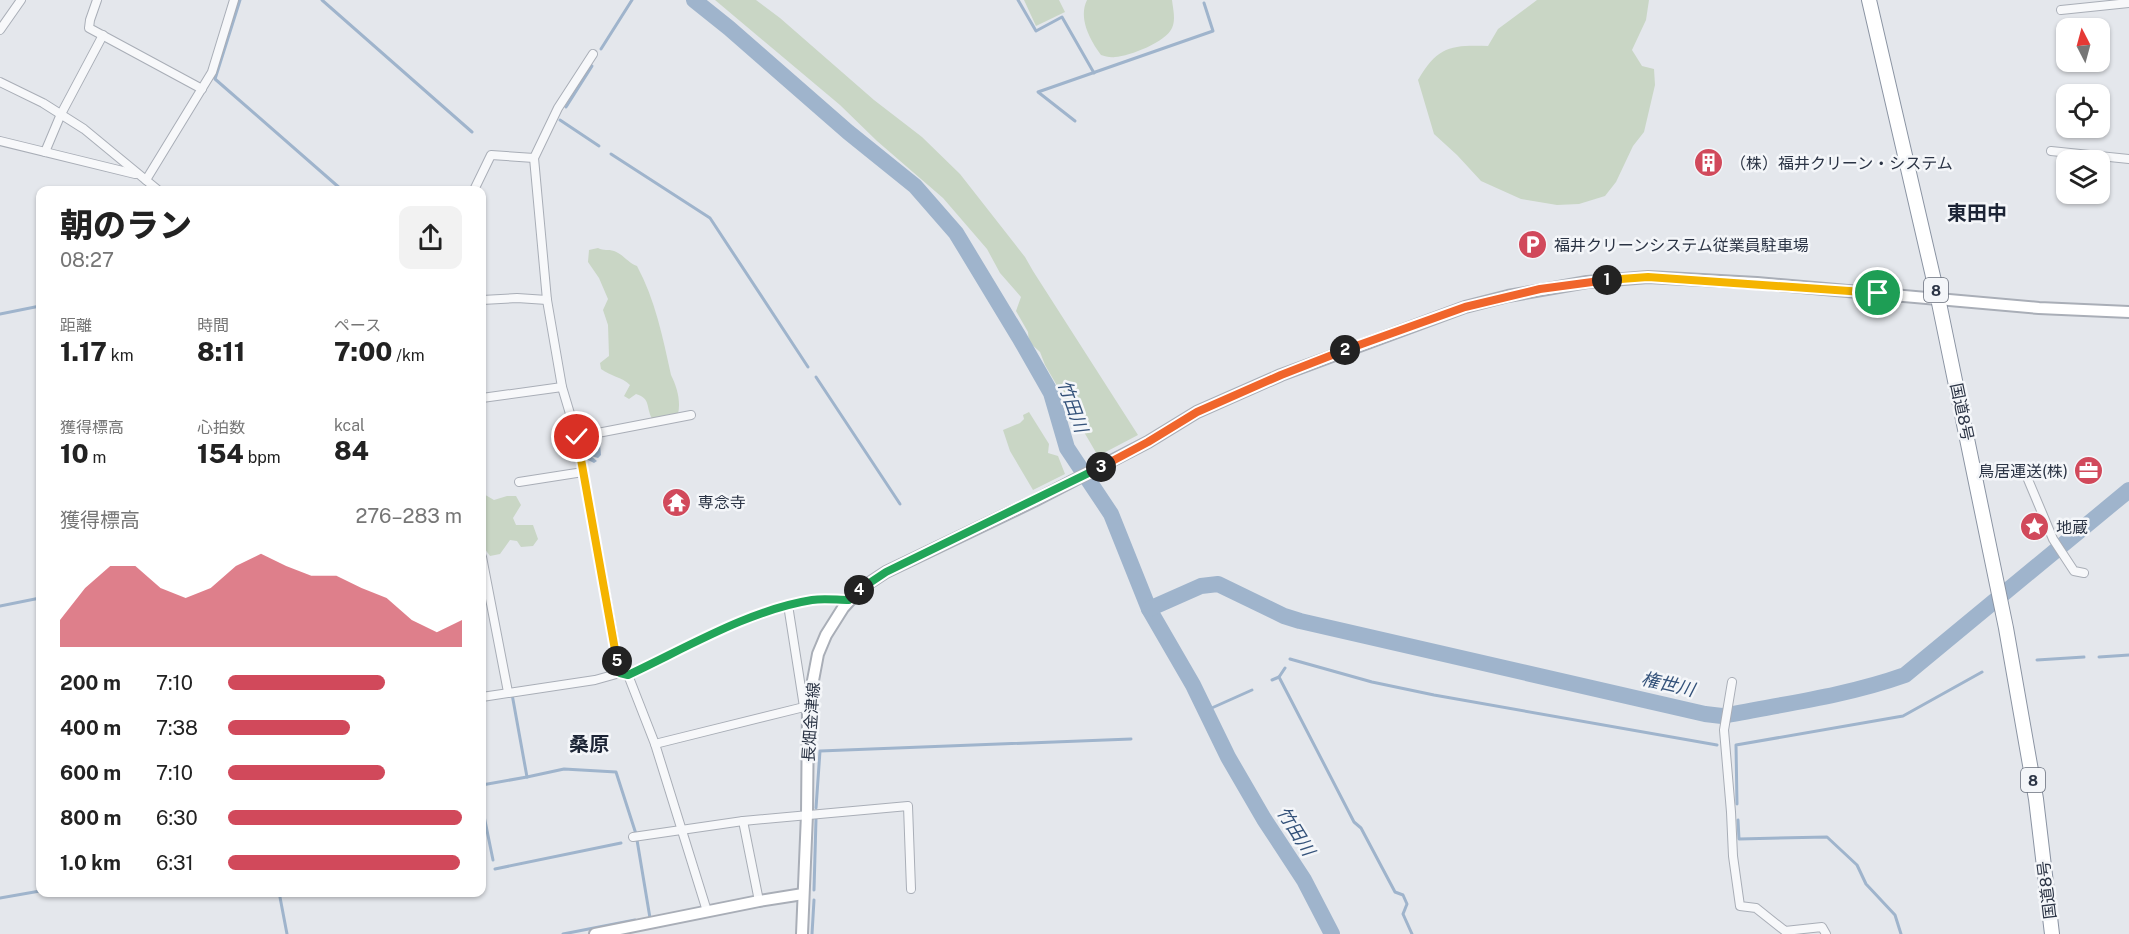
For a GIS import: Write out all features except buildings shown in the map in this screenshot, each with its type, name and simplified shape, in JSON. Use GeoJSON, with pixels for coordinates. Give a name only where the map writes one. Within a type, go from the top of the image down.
{"type":"FeatureCollection","features":[{"type":"Feature","properties":{"kind":"highway","name":"国道8号"},"geometry":{"type":"LineString","coordinates":[[1869,0],[1938,298],[1997,581],[2036,799],[2052,934]]}},
{"type":"Feature","properties":{"kind":"main road","name":"長畑金津線"},"geometry":{"type":"LineString","coordinates":[[802,934],[807,814],[806,707],[818,654],[826,635],[849,600],[860,589],[886,572],[1034,501],[1148,442],[1197,412],[1300,367],[1465,307],[1540,289],[1587,282],[1648,277],[1757,283],[2039,308],[2129,312]]}},
{"type":"Feature","properties":{"kind":"main road"},"geometry":{"type":"LineString","coordinates":[[595,934],[803,894]]}},
{"type":"Feature","properties":{"kind":"street"},"geometry":{"type":"LineString","coordinates":[[0,30],[21,0]]}},
{"type":"Feature","properties":{"kind":"street"},"geometry":{"type":"LineString","coordinates":[[98,0],[89,28],[202,89]]}},
{"type":"Feature","properties":{"kind":"street"},"geometry":{"type":"LineString","coordinates":[[146,180],[212,72],[234,0]]}},
{"type":"Feature","properties":{"kind":"street"},"geometry":{"type":"LineString","coordinates":[[2061,10],[2129,3]]}},
{"type":"Feature","properties":{"kind":"street"},"geometry":{"type":"LineString","coordinates":[[45,152],[61,114],[103,35]]}},
{"type":"Feature","properties":{"kind":"street"},"geometry":{"type":"LineString","coordinates":[[593,54],[558,108],[534,158],[547,300],[562,387],[577,437],[624,674],[655,744],[707,911]]}},
{"type":"Feature","properties":{"kind":"street"},"geometry":{"type":"LineString","coordinates":[[0,82],[43,103],[84,129],[153,186]]}},
{"type":"Feature","properties":{"kind":"street"},"geometry":{"type":"LineString","coordinates":[[0,141],[136,174]]}},
{"type":"Feature","properties":{"kind":"street"},"geometry":{"type":"LineString","coordinates":[[2050,151],[2129,159]]}},
{"type":"Feature","properties":{"kind":"street"},"geometry":{"type":"LineString","coordinates":[[476,186],[491,155],[534,158]]}},
{"type":"Feature","properties":{"kind":"street"},"geometry":{"type":"LineString","coordinates":[[486,300],[517,298],[547,300]]}},
{"type":"Feature","properties":{"kind":"street"},"geometry":{"type":"LineString","coordinates":[[486,397],[562,387]]}},
{"type":"Feature","properties":{"kind":"street"},"geometry":{"type":"LineString","coordinates":[[577,437],[691,416]]}},
{"type":"Feature","properties":{"kind":"street"},"geometry":{"type":"LineString","coordinates":[[2024,470],[2053,539],[2074,571],[2084,573]]}},
{"type":"Feature","properties":{"kind":"street"},"geometry":{"type":"LineString","coordinates":[[519,482],[583,472]]}},
{"type":"Feature","properties":{"kind":"street"},"geometry":{"type":"LineString","coordinates":[[486,578],[508,692]]}},
{"type":"Feature","properties":{"kind":"street"},"geometry":{"type":"LineString","coordinates":[[486,696],[624,674],[747,619],[788,605],[815,600],[849,600]]}},
{"type":"Feature","properties":{"kind":"street"},"geometry":{"type":"LineString","coordinates":[[655,744],[806,707],[788,605]]}},
{"type":"Feature","properties":{"kind":"street"},"geometry":{"type":"LineString","coordinates":[[1732,682],[1724,730],[1732,856],[1740,906],[1756,908],[1785,931],[1811,931],[1822,927],[1826,934]]}},
{"type":"Feature","properties":{"kind":"street"},"geometry":{"type":"LineString","coordinates":[[633,837],[743,821],[908,806],[911,889]]}},
{"type":"Feature","properties":{"kind":"street"},"geometry":{"type":"LineString","coordinates":[[743,821],[759,901]]}},
{"type":"Feature","properties":{"kind":"green space"},"geometry":{"type":"Polygon","coordinates":[[[715,0],[756,0],[874,100],[922,137],[960,174],[1025,257],[1138,435],[1098,456],[1045,365],[1040,352],[1029,342],[1028,332],[1016,311],[1021,297],[1000,273],[987,249],[943,198],[877,141],[840,105],[715,0]]]}},
{"type":"Feature","properties":{"kind":"green space"},"geometry":{"type":"Polygon","coordinates":[[[1024,0],[1059,0],[1065,12],[1036,26],[1024,0]]]}},
{"type":"Feature","properties":{"kind":"green space"},"geometry":{"type":"Polygon","coordinates":[[[1087,0],[1172,0],[1173,25],[1163,38],[1138,51],[1113,57],[1101,55],[1086,29],[1084,14],[1087,0]]]}},
{"type":"Feature","properties":{"kind":"green space"},"geometry":{"type":"Polygon","coordinates":[[[1537,0],[1649,0],[1646,20],[1632,50],[1642,66],[1654,69],[1655,85],[1644,132],[1633,146],[1616,182],[1605,196],[1579,204],[1557,205],[1521,199],[1481,181],[1434,134],[1418,80],[1432,60],[1447,50],[1464,46],[1488,46],[1498,29],[1537,0]]]}},
{"type":"Feature","properties":{"kind":"green space"},"geometry":{"type":"Polygon","coordinates":[[[598,248],[614,251],[637,266],[658,319],[671,375],[677,389],[678,414],[653,420],[644,398],[636,394],[629,399],[624,396],[630,385],[601,369],[600,363],[609,356],[608,325],[603,310],[608,299],[599,278],[588,262],[589,250],[598,248]]]}},
{"type":"Feature","properties":{"kind":"green space"},"geometry":{"type":"Polygon","coordinates":[[[1029,412],[1049,444],[1048,453],[1058,456],[1065,474],[1033,490],[1010,451],[1003,430],[1020,423],[1024,419],[1023,415],[1029,412]]]}},
{"type":"Feature","properties":{"kind":"green space"},"geometry":{"type":"Polygon","coordinates":[[[486,495],[494,500],[516,496],[521,505],[513,518],[516,525],[533,525],[538,539],[533,546],[521,547],[517,541],[510,540],[500,554],[490,556],[486,550],[486,495]]]}},
{"type":"Feature","properties":{"kind":"water"},"geometry":{"type":"Polygon","coordinates":[[[594,440],[600,443],[601,455],[598,458],[591,456],[597,461],[594,463],[588,460],[585,446],[594,440]]]}},
{"type":"Feature","properties":{"kind":"waterway"},"geometry":{"type":"LineString","coordinates":[[240,0],[215,79],[337,186]]}},
{"type":"Feature","properties":{"kind":"waterway"},"geometry":{"type":"LineString","coordinates":[[322,0],[472,132]]}},
{"type":"Feature","properties":{"kind":"waterway"},"geometry":{"type":"LineString","coordinates":[[601,49],[632,0]]}},
{"type":"Feature","properties":{"kind":"waterway","name":"竹田川"},"geometry":{"type":"LineString","coordinates":[[694,0],[848,132],[915,186],[956,233],[1051,393],[1067,448],[1111,514],[1149,609],[1193,685],[1228,757],[1264,819],[1304,880],[1332,934]]}},
{"type":"Feature","properties":{"kind":"waterway"},"geometry":{"type":"LineString","coordinates":[[1018,0],[1036,31],[1062,17],[1094,73]]}},
{"type":"Feature","properties":{"kind":"waterway"},"geometry":{"type":"LineString","coordinates":[[1075,121],[1038,92],[1213,31],[1204,3]]}},
{"type":"Feature","properties":{"kind":"waterway"},"geometry":{"type":"LineString","coordinates":[[566,107],[592,66]]}},
{"type":"Feature","properties":{"kind":"waterway"},"geometry":{"type":"LineString","coordinates":[[560,120],[599,146]]}},
{"type":"Feature","properties":{"kind":"waterway"},"geometry":{"type":"LineString","coordinates":[[611,154],[710,218],[808,367]]}},
{"type":"Feature","properties":{"kind":"waterway"},"geometry":{"type":"LineString","coordinates":[[0,314],[36,307]]}},
{"type":"Feature","properties":{"kind":"waterway"},"geometry":{"type":"LineString","coordinates":[[816,377],[900,504]]}},
{"type":"Feature","properties":{"kind":"waterway","name":"権世川"},"geometry":{"type":"LineString","coordinates":[[1149,609],[1201,586],[1218,584],[1284,616],[1300,621],[1722,716],[1837,694],[1905,675],[2129,490]]}},
{"type":"Feature","properties":{"kind":"waterway"},"geometry":{"type":"LineString","coordinates":[[0,606],[36,599]]}},
{"type":"Feature","properties":{"kind":"waterway"},"geometry":{"type":"LineString","coordinates":[[2099,657],[2129,655]]}},
{"type":"Feature","properties":{"kind":"waterway"},"geometry":{"type":"LineString","coordinates":[[2037,660],[2084,657]]}},
{"type":"Feature","properties":{"kind":"waterway"},"geometry":{"type":"LineString","coordinates":[[1290,659],[1372,682],[1434,695],[1717,745]]}},
{"type":"Feature","properties":{"kind":"waterway"},"geometry":{"type":"LineString","coordinates":[[1285,668],[1279,677],[1354,822],[1361,828],[1395,892],[1403,895],[1407,904],[1403,914],[1412,934]]}},
{"type":"Feature","properties":{"kind":"waterway"},"geometry":{"type":"LineString","coordinates":[[1737,804],[1736,745],[1903,716],[1982,672]]}},
{"type":"Feature","properties":{"kind":"waterway"},"geometry":{"type":"LineString","coordinates":[[1272,680],[1279,677]]}},
{"type":"Feature","properties":{"kind":"waterway"},"geometry":{"type":"LineString","coordinates":[[1205,711],[1252,690]]}},
{"type":"Feature","properties":{"kind":"waterway"},"geometry":{"type":"LineString","coordinates":[[512,694],[527,777],[564,769],[616,772],[636,834],[650,918]]}},
{"type":"Feature","properties":{"kind":"waterway"},"geometry":{"type":"LineString","coordinates":[[816,808],[820,751],[1131,739]]}},
{"type":"Feature","properties":{"kind":"waterway"},"geometry":{"type":"LineString","coordinates":[[486,784],[527,777]]}},
{"type":"Feature","properties":{"kind":"waterway"},"geometry":{"type":"LineString","coordinates":[[814,890],[816,819]]}},
{"type":"Feature","properties":{"kind":"waterway"},"geometry":{"type":"LineString","coordinates":[[1738,820],[1739,839],[1827,837],[1857,865],[1866,884],[1895,915],[1901,934]]}},
{"type":"Feature","properties":{"kind":"waterway"},"geometry":{"type":"LineString","coordinates":[[486,826],[493,860]]}},
{"type":"Feature","properties":{"kind":"waterway"},"geometry":{"type":"LineString","coordinates":[[495,869],[621,843]]}},
{"type":"Feature","properties":{"kind":"waterway"},"geometry":{"type":"LineString","coordinates":[[0,898],[36,892]]}},
{"type":"Feature","properties":{"kind":"waterway"},"geometry":{"type":"LineString","coordinates":[[280,897],[287,934]]}},
{"type":"Feature","properties":{"kind":"waterway"},"geometry":{"type":"LineString","coordinates":[[812,934],[814,900]]}},
{"type":"Feature","properties":{"kind":"waterway"},"geometry":{"type":"LineString","coordinates":[[563,934],[635,920]]}},
{"type":"Feature","properties":{"kind":"place","name":"（株）福井クリーン・システム"},"geometry":{"type":"Point","coordinates":[1709,163]}},
{"type":"Feature","properties":{"kind":"place","name":"福井クリーンシステム従業員駐車場"},"geometry":{"type":"Point","coordinates":[1533,245]}},
{"type":"Feature","properties":{"kind":"place","name":"鳥居運送(株)"},"geometry":{"type":"Point","coordinates":[2089,471]}},
{"type":"Feature","properties":{"kind":"place","name":"専念寺"},"geometry":{"type":"Point","coordinates":[677,502]}},
{"type":"Feature","properties":{"kind":"place","name":"地蔵"},"geometry":{"type":"Point","coordinates":[2035,527]}},
{"type":"Feature","properties":{"kind":"district","name":"東田中"},"geometry":{"type":"Point","coordinates":[1977,213]}},
{"type":"Feature","properties":{"kind":"district","name":"桑原"},"geometry":{"type":"Point","coordinates":[589,744]}},
{"type":"Feature","properties":{"kind":"route"},"geometry":{"type":"LineString","coordinates":[[577,437],[620,673],[628,675],[747,619],[788,605],[815,600],[849,600],[860,589],[886,572],[1034,501],[1148,442],[1197,412],[1329,356],[1465,307],[1540,289],[1648,277],[1878,293]]}}]}
